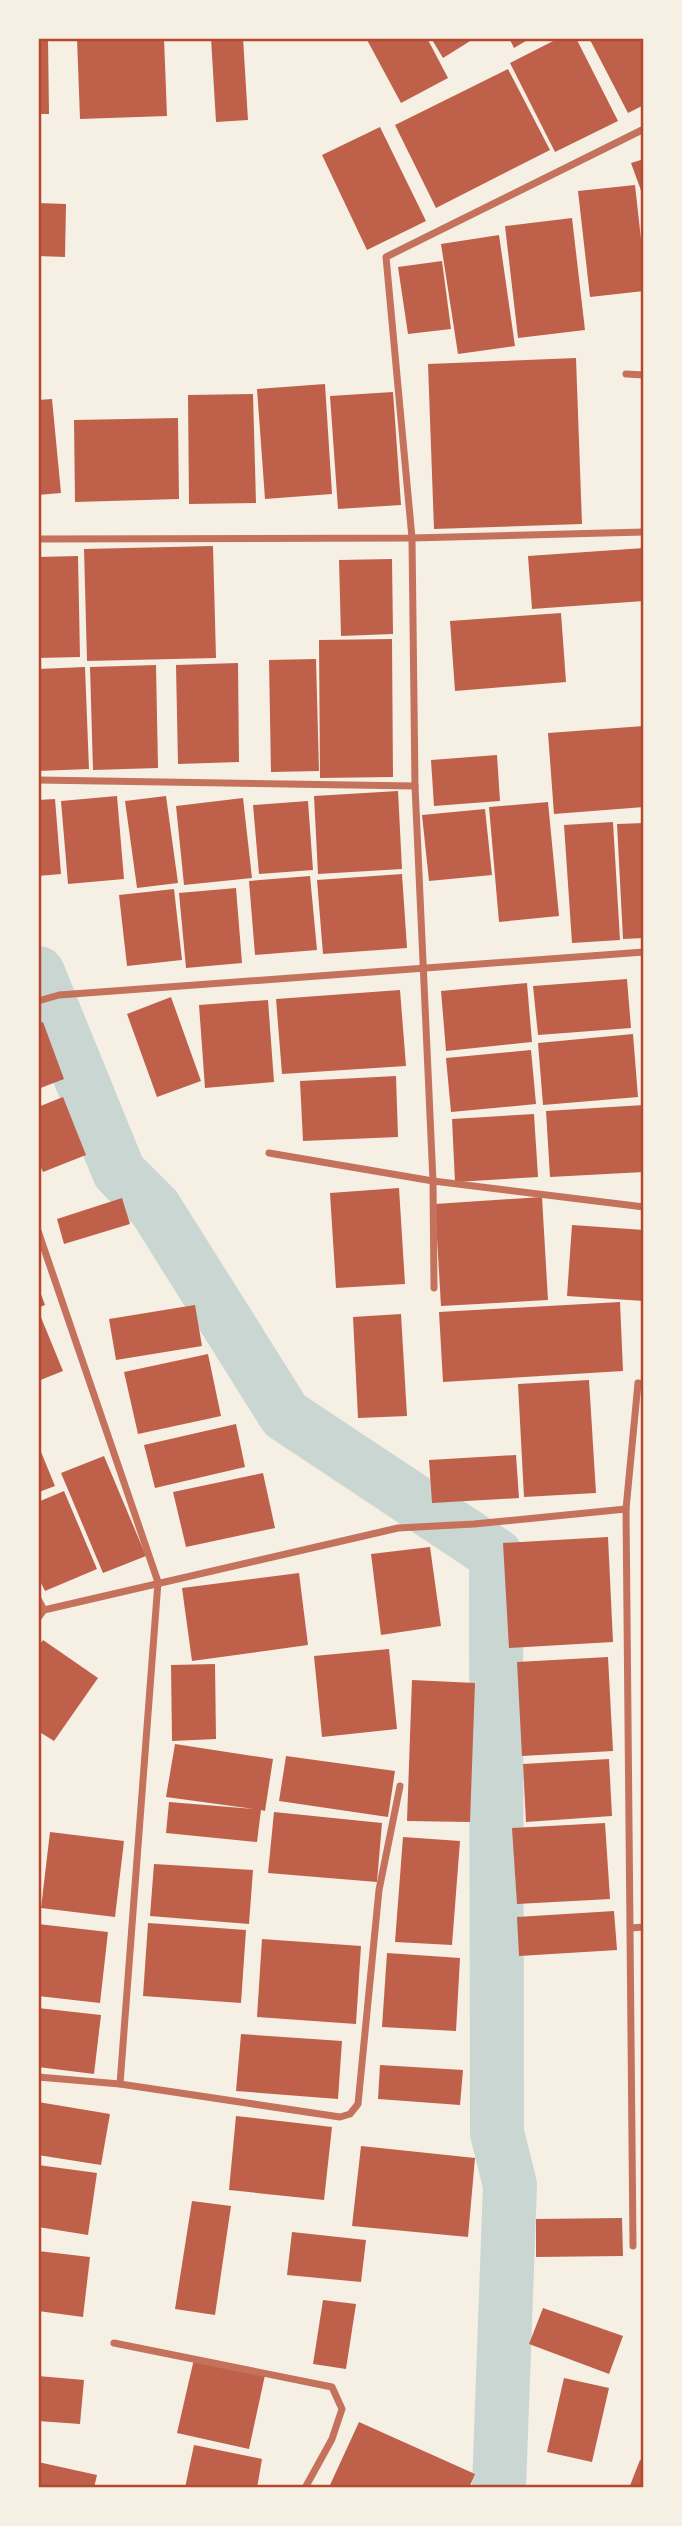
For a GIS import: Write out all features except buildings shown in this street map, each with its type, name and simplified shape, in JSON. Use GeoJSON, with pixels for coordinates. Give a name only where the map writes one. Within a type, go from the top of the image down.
{"type":"FeatureCollection","features":[{"type":"Feature","properties":{"kind":"street"},"geometry":{"type":"LineString","coordinates":[[434,1288],[425,968],[415,786],[412,538],[386,257],[643,129]]}},
{"type":"Feature","properties":{"kind":"street"},"geometry":{"type":"LineString","coordinates":[[626,374],[643,375]]}},
{"type":"Feature","properties":{"kind":"street"},"geometry":{"type":"LineString","coordinates":[[38,539],[412,538],[643,532]]}},
{"type":"Feature","properties":{"kind":"street"},"geometry":{"type":"LineString","coordinates":[[38,780],[415,786]]}},
{"type":"Feature","properties":{"kind":"street"},"geometry":{"type":"LineString","coordinates":[[38,1001],[59,995],[643,952]]}},
{"type":"Feature","properties":{"kind":"street"},"geometry":{"type":"LineString","coordinates":[[269,1153],[433,1181],[643,1207]]}},
{"type":"Feature","properties":{"kind":"street"},"geometry":{"type":"LineString","coordinates":[[38,1231],[158,1582],[120,2084]]}},
{"type":"Feature","properties":{"kind":"street"},"geometry":{"type":"LineString","coordinates":[[633,2246],[625,1509],[638,1383],[643,1384]]}},
{"type":"Feature","properties":{"kind":"street"},"geometry":{"type":"LineString","coordinates":[[38,1618],[44,1609],[398,1528],[474,1524],[625,1509]]}},
{"type":"Feature","properties":{"kind":"street"},"geometry":{"type":"LineString","coordinates":[[38,1599],[44,1609]]}},
{"type":"Feature","properties":{"kind":"street"},"geometry":{"type":"LineString","coordinates":[[38,2077],[120,2084],[340,2117],[350,2114],[358,2104],[379,1890],[400,1786]]}},
{"type":"Feature","properties":{"kind":"street"},"geometry":{"type":"LineString","coordinates":[[631,1928],[643,1927]]}},
{"type":"Feature","properties":{"kind":"street"},"geometry":{"type":"LineString","coordinates":[[114,2343],[332,2387],[342,2409],[332,2439],[304,2487]]}},
{"type":"Feature","properties":{"kind":"waterway"},"geometry":{"type":"LineString","coordinates":[[38,973],[119,1172],[155,1208],[285,1415],[496,1555],[497,2133],[510,2185],[499,2488]]}}]}
